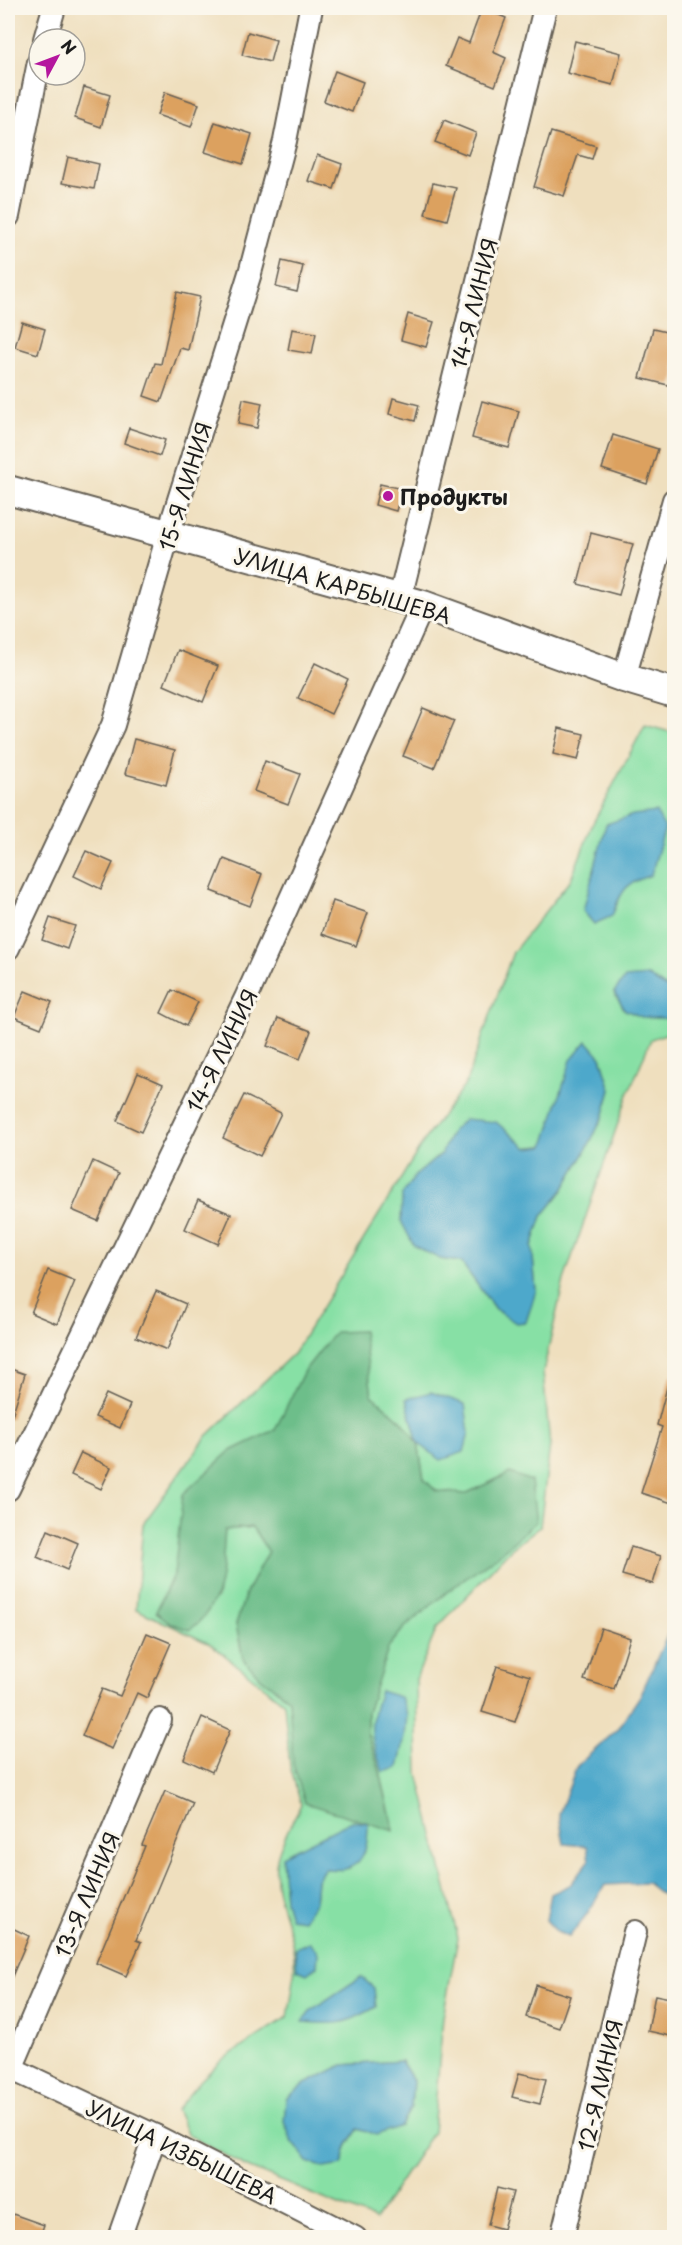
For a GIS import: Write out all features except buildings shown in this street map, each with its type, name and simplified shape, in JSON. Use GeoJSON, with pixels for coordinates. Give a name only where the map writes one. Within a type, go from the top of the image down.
{"type":"FeatureCollection","features":[{"type":"Feature","properties":{"kind":"main road","name":"УЛИЦА КАРБЫШЕВА"},"geometry":{"type":"LineString","coordinates":[[8,490],[412,601],[624,678],[675,693]]}},
{"type":"Feature","properties":{"kind":"street"},"geometry":{"type":"LineString","coordinates":[[48,27],[54,8]]}},
{"type":"Feature","properties":{"kind":"street","name":"15-Я ЛИНИЯ"},"geometry":{"type":"LineString","coordinates":[[8,948],[113,725],[168,535],[250,273],[285,141],[311,8]]}},
{"type":"Feature","properties":{"kind":"street","name":"14-Я ЛИНИЯ"},"geometry":{"type":"LineString","coordinates":[[8,1490],[246,998],[412,601],[545,8]]}},
{"type":"Feature","properties":{"kind":"street"},"geometry":{"type":"LineString","coordinates":[[8,216],[34,87]]}},
{"type":"Feature","properties":{"kind":"street"},"geometry":{"type":"LineString","coordinates":[[624,678],[675,500]]}},
{"type":"Feature","properties":{"kind":"street","name":"13-Я ЛИНИЯ"},"geometry":{"type":"LineString","coordinates":[[9,2068],[160,1720]]}},
{"type":"Feature","properties":{"kind":"street","name":"12-Я ЛИНИЯ"},"geometry":{"type":"LineString","coordinates":[[562,2238],[635,1932]]}},
{"type":"Feature","properties":{"kind":"street","name":"УЛИЦА ИЗБЫШЕВА"},"geometry":{"type":"LineString","coordinates":[[9,2068],[155,2136],[355,2238]]}},
{"type":"Feature","properties":{"kind":"street"},"geometry":{"type":"LineString","coordinates":[[119,2238],[155,2136]]}},
{"type":"Feature","properties":{"kind":"green space"},"geometry":{"type":"Polygon","coordinates":[[[645,725],[674,733],[674,993],[647,976],[614,993],[625,1010],[642,1017],[674,1019],[674,1031],[651,1039],[627,1097],[564,1280],[543,1372],[550,1445],[540,1526],[510,1550],[437,1628],[416,1679],[418,1773],[458,1938],[443,2017],[433,2132],[375,2220],[245,2166],[188,2135],[176,2110],[201,2080],[223,2059],[288,2017],[294,1982],[294,1957],[291,1937],[278,1893],[276,1870],[281,1845],[301,1804],[290,1766],[284,1703],[212,1645],[136,1609],[143,1524],[207,1436],[294,1353],[427,1136],[465,1085],[513,952],[571,879],[593,823],[645,725]],[[601,1057],[553,1122],[544,1146],[441,1154],[415,1176],[440,1259],[461,1262],[495,1309],[536,1291],[532,1246],[542,1216],[563,1190],[584,1154],[603,1117],[611,1090],[601,1057]],[[367,1371],[286,1410],[275,1430],[229,1452],[156,1612],[217,1598],[225,1530],[252,1527],[268,1551],[246,1593],[236,1624],[243,1659],[261,1678],[289,1699],[305,1802],[394,1830],[379,1768],[367,1733],[367,1713],[380,1669],[389,1646],[404,1628],[448,1591],[497,1556],[510,1473],[465,1494],[436,1491],[424,1480],[418,1443],[402,1421],[372,1395],[367,1371]],[[305,1846],[283,1856],[285,1901],[315,1902],[317,1880],[324,1869],[348,1868],[305,1846]],[[401,2061],[343,2065],[334,2070],[342,2165],[347,2147],[358,2129],[401,2126],[411,2107],[413,2080],[401,2061]]]}},
{"type":"Feature","properties":{"kind":"green space"},"geometry":{"type":"Polygon","coordinates":[[[363,1331],[372,1395],[402,1421],[418,1443],[424,1479],[436,1491],[465,1494],[510,1473],[531,1481],[536,1522],[497,1556],[448,1591],[404,1628],[389,1646],[367,1713],[367,1733],[379,1768],[394,1831],[305,1803],[293,1764],[289,1699],[261,1678],[243,1659],[236,1624],[246,1593],[268,1551],[252,1527],[225,1530],[222,1572],[216,1597],[202,1619],[190,1630],[172,1624],[156,1612],[174,1574],[183,1494],[229,1452],[275,1430],[304,1371],[335,1332],[363,1331]]]}},
{"type":"Feature","properties":{"kind":"water"},"geometry":{"type":"Polygon","coordinates":[[[656,812],[665,828],[651,875],[629,885],[622,894],[612,916],[594,924],[583,911],[606,824],[633,815],[656,812]]]}},
{"type":"Feature","properties":{"kind":"water"},"geometry":{"type":"Polygon","coordinates":[[[648,976],[674,993],[674,1019],[642,1017],[625,1010],[614,992],[625,978],[648,976]]]}},
{"type":"Feature","properties":{"kind":"water"},"geometry":{"type":"Polygon","coordinates":[[[587,1041],[601,1057],[611,1090],[603,1117],[584,1154],[563,1190],[542,1216],[532,1246],[536,1291],[526,1322],[516,1323],[495,1309],[461,1262],[440,1259],[414,1246],[401,1221],[402,1195],[415,1176],[441,1154],[452,1131],[465,1119],[496,1122],[527,1148],[544,1146],[571,1060],[587,1041]]]}},
{"type":"Feature","properties":{"kind":"water"},"geometry":{"type":"Polygon","coordinates":[[[431,1392],[465,1404],[469,1433],[464,1452],[441,1460],[418,1443],[406,1399],[431,1392]]]}},
{"type":"Feature","properties":{"kind":"water"},"geometry":{"type":"Polygon","coordinates":[[[674,1631],[674,1913],[666,1898],[647,1883],[605,1885],[569,1937],[557,1932],[546,1920],[551,1894],[570,1885],[589,1861],[587,1846],[564,1844],[559,1814],[577,1766],[618,1729],[640,1696],[667,1636],[674,1631]]]}},
{"type":"Feature","properties":{"kind":"water"},"geometry":{"type":"Polygon","coordinates":[[[380,1691],[400,1697],[407,1714],[405,1737],[398,1768],[383,1772],[372,1732],[373,1714],[380,1691]]]}},
{"type":"Feature","properties":{"kind":"water"},"geometry":{"type":"Polygon","coordinates":[[[352,1821],[368,1823],[367,1843],[363,1856],[346,1869],[324,1869],[317,1880],[315,1902],[303,1920],[290,1918],[285,1901],[282,1856],[352,1821]]]}},
{"type":"Feature","properties":{"kind":"water"},"geometry":{"type":"Polygon","coordinates":[[[310,1942],[318,1953],[317,1966],[307,1974],[297,1970],[295,1948],[310,1942]]]}},
{"type":"Feature","properties":{"kind":"water"},"geometry":{"type":"Polygon","coordinates":[[[361,1977],[374,1988],[376,2007],[341,2022],[303,2022],[311,2010],[361,1977]]]}},
{"type":"Feature","properties":{"kind":"water"},"geometry":{"type":"Polygon","coordinates":[[[401,2061],[413,2080],[411,2107],[401,2126],[376,2135],[358,2129],[347,2146],[342,2165],[325,2168],[308,2162],[292,2141],[284,2122],[286,2099],[303,2085],[343,2065],[401,2061]]]}},
{"type":"Feature","properties":{"kind":"place","name":"Продукты"},"geometry":{"type":"Point","coordinates":[388,496]}}]}
